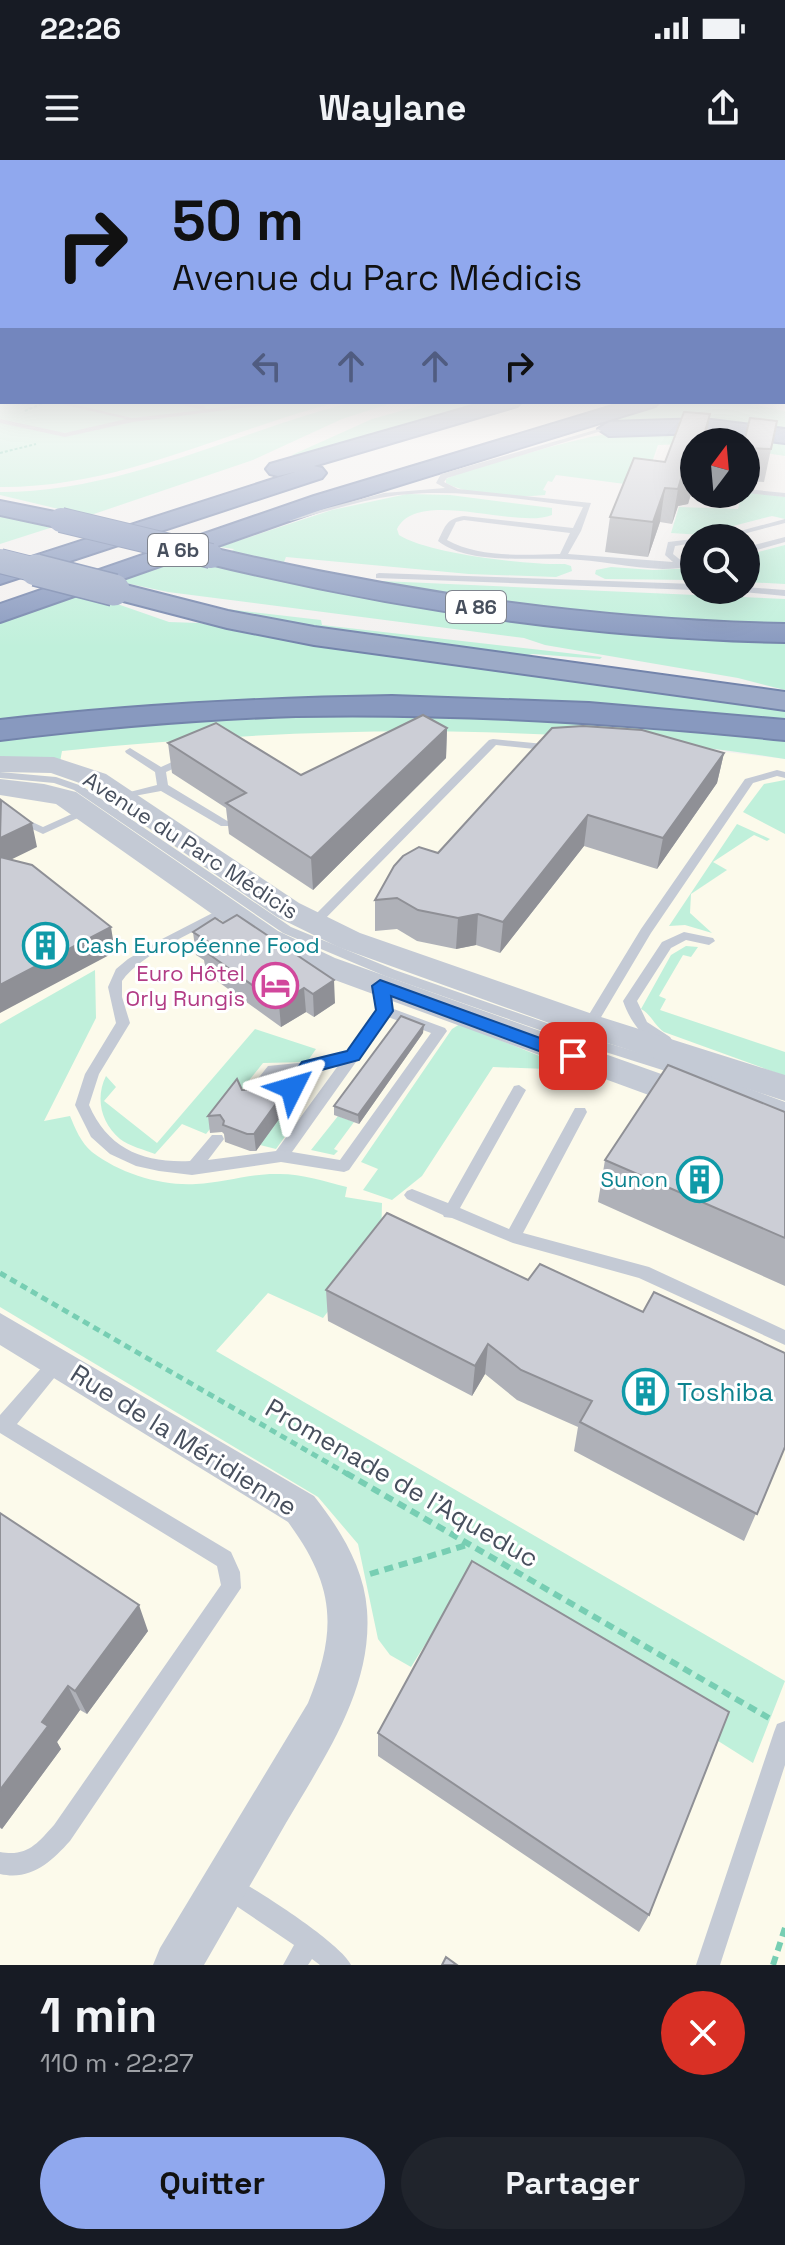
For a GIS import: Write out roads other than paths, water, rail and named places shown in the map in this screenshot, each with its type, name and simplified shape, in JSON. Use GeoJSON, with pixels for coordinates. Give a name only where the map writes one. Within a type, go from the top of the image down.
{"type":"FeatureCollection","features":[{"type":"Feature","properties":{"kind":"highway"},"geometry":{"type":"LineString","coordinates":[[63,528],[218,479]]}},
{"type":"Feature","properties":{"kind":"highway","name":"A 6b"},"geometry":{"type":"LineString","coordinates":[[0,558],[63,528],[245,479]]}},
{"type":"Feature","properties":{"kind":"highway"},"geometry":{"type":"LineString","coordinates":[[0,576],[291,479]]}},
{"type":"Feature","properties":{"kind":"highway"},"geometry":{"type":"LineString","coordinates":[[0,593],[263,503],[343,479]]}},
{"type":"Feature","properties":{"kind":"highway","name":"A 6b"},"geometry":{"type":"LineString","coordinates":[[0,613],[211,547],[397,479]]}},
{"type":"Feature","properties":{"kind":"highway","name":"A 86"},"geometry":{"type":"LineString","coordinates":[[0,505],[35,514],[63,528],[211,547],[334,584],[503,611],[785,634]]}},
{"type":"Feature","properties":{"kind":"highway","name":"A 86"},"geometry":{"type":"LineString","coordinates":[[0,558],[227,619],[314,636],[785,701]]}},
{"type":"Feature","properties":{"kind":"highway"},"geometry":{"type":"LineString","coordinates":[[0,730],[191,713],[428,707],[598,713],[785,730]]}},
{"type":"Feature","properties":{"kind":"street","name":"Avenue du Parc Médicis"},"geometry":{"type":"LineString","coordinates":[[0,764],[54,765],[97,780],[122,797],[242,901],[267,938],[324,965],[382,998],[785,1087]]}},
{"type":"Feature","properties":{"kind":"street","name":"Avenue du Parc Médicis"},"geometry":{"type":"LineString","coordinates":[[0,787],[66,798],[242,901],[313,924],[785,1132]]}},
{"type":"Feature","properties":{"kind":"street","name":"Rue de la Méridienne"},"geometry":{"type":"LineString","coordinates":[[0,1327],[301,1509],[324,1536],[347,1596],[348,1637],[340,1679],[324,1717],[177,1965]]}},
{"type":"Feature","properties":{"kind":"lane"},"geometry":{"type":"LineString","coordinates":[[441,479],[443,486],[460,492]]}},
{"type":"Feature","properties":{"kind":"lane"},"geometry":{"type":"LineString","coordinates":[[211,547],[379,496],[409,492],[460,492],[588,505],[563,556]]}},
{"type":"Feature","properties":{"kind":"lane"},"geometry":{"type":"LineString","coordinates":[[760,492],[785,495]]}},
{"type":"Feature","properties":{"kind":"lane"},"geometry":{"type":"LineString","coordinates":[[577,531],[464,518],[453,520],[442,541],[459,549],[542,558],[563,556],[680,565]]}},
{"type":"Feature","properties":{"kind":"lane"},"geometry":{"type":"LineString","coordinates":[[760,527],[785,521]]}},
{"type":"Feature","properties":{"kind":"lane"},"geometry":{"type":"LineString","coordinates":[[760,546],[785,539]]}},
{"type":"Feature","properties":{"kind":"lane"},"geometry":{"type":"LineString","coordinates":[[680,543],[671,544],[669,555],[680,563]]}},
{"type":"Feature","properties":{"kind":"lane"},"geometry":{"type":"LineString","coordinates":[[581,583],[587,559]]}},
{"type":"Feature","properties":{"kind":"lane"},"geometry":{"type":"LineString","coordinates":[[379,576],[680,587]]}},
{"type":"Feature","properties":{"kind":"lane"},"geometry":{"type":"LineString","coordinates":[[760,591],[785,593]]}},
{"type":"Feature","properties":{"kind":"lane"},"geometry":{"type":"LineString","coordinates":[[313,924],[493,742],[568,749]]}},
{"type":"Feature","properties":{"kind":"lane"},"geometry":{"type":"LineString","coordinates":[[130,751],[160,771],[163,787]]}},
{"type":"Feature","properties":{"kind":"lane"},"geometry":{"type":"LineString","coordinates":[[160,771],[199,754]]}},
{"type":"Feature","properties":{"kind":"lane"},"geometry":{"type":"LineString","coordinates":[[581,1040],[645,932],[749,781],[777,773],[785,775]]}},
{"type":"Feature","properties":{"kind":"lane"},"geometry":{"type":"LineString","coordinates":[[0,775],[56,780],[78,788],[287,930],[337,952],[581,1040],[699,1076],[785,1108]]}},
{"type":"Feature","properties":{"kind":"lane"},"geometry":{"type":"LineString","coordinates":[[122,797],[163,787],[225,824]]}},
{"type":"Feature","properties":{"kind":"lane"},"geometry":{"type":"LineString","coordinates":[[0,810],[43,831],[87,811]]}},
{"type":"Feature","properties":{"kind":"lane"},"geometry":{"type":"LineString","coordinates":[[242,901],[142,955],[119,973],[114,984],[123,1023],[92,1074],[82,1105],[94,1131],[114,1148],[159,1165],[192,1169],[281,1156],[344,1166],[440,1031],[382,998],[353,1055],[281,1156]]}},
{"type":"Feature","properties":{"kind":"lane"},"geometry":{"type":"LineString","coordinates":[[709,941],[684,936],[666,945],[630,1001],[635,1019],[650,1034],[785,1087]]}},
{"type":"Feature","properties":{"kind":"lane"},"geometry":{"type":"LineString","coordinates":[[249,1100],[273,1070],[308,1067],[353,1055]]}},
{"type":"Feature","properties":{"kind":"lane"},"geometry":{"type":"LineString","coordinates":[[275,1109],[308,1067]]}},
{"type":"Feature","properties":{"kind":"lane"},"geometry":{"type":"LineString","coordinates":[[450,1213],[519,1090]]}},
{"type":"Feature","properties":{"kind":"lane"},"geometry":{"type":"LineString","coordinates":[[513,1237],[580,1112]]}},
{"type":"Feature","properties":{"kind":"lane"},"geometry":{"type":"LineString","coordinates":[[192,1169],[217,1139]]}},
{"type":"Feature","properties":{"kind":"lane"},"geometry":{"type":"LineString","coordinates":[[233,1163],[244,1149]]}},
{"type":"Feature","properties":{"kind":"lane"},"geometry":{"type":"LineString","coordinates":[[412,1195],[513,1237],[643,1272],[785,1338]]}},
{"type":"Feature","properties":{"kind":"lane"},"geometry":{"type":"LineString","coordinates":[[0,1863],[21,1865],[37,1860],[62,1833],[231,1588],[230,1572],[224,1559],[3,1424],[57,1362]]}},
{"type":"Feature","properties":{"kind":"lane"},"geometry":{"type":"LineString","coordinates":[[708,1965],[779,1727]]}},
{"type":"Feature","properties":{"kind":"lane"},"geometry":{"type":"LineString","coordinates":[[224,1885],[309,1941],[339,1965]]}},
{"type":"Feature","properties":{"kind":"lane"},"geometry":{"type":"LineString","coordinates":[[295,1965],[309,1941]]}},
{"type":"Feature","properties":{"kind":"place","name":"Cash Européenne Food"},"geometry":{"type":"Point","coordinates":[45,945]}},
{"type":"Feature","properties":{"kind":"place","name":"Euro Hôtel Orly Rungis"},"geometry":{"type":"Point","coordinates":[276,986]}},
{"type":"Feature","properties":{"kind":"place","name":"Sunon"},"geometry":{"type":"Point","coordinates":[699,1179]}},
{"type":"Feature","properties":{"kind":"place","name":"Toshiba"},"geometry":{"type":"Point","coordinates":[646,1392]}}]}
